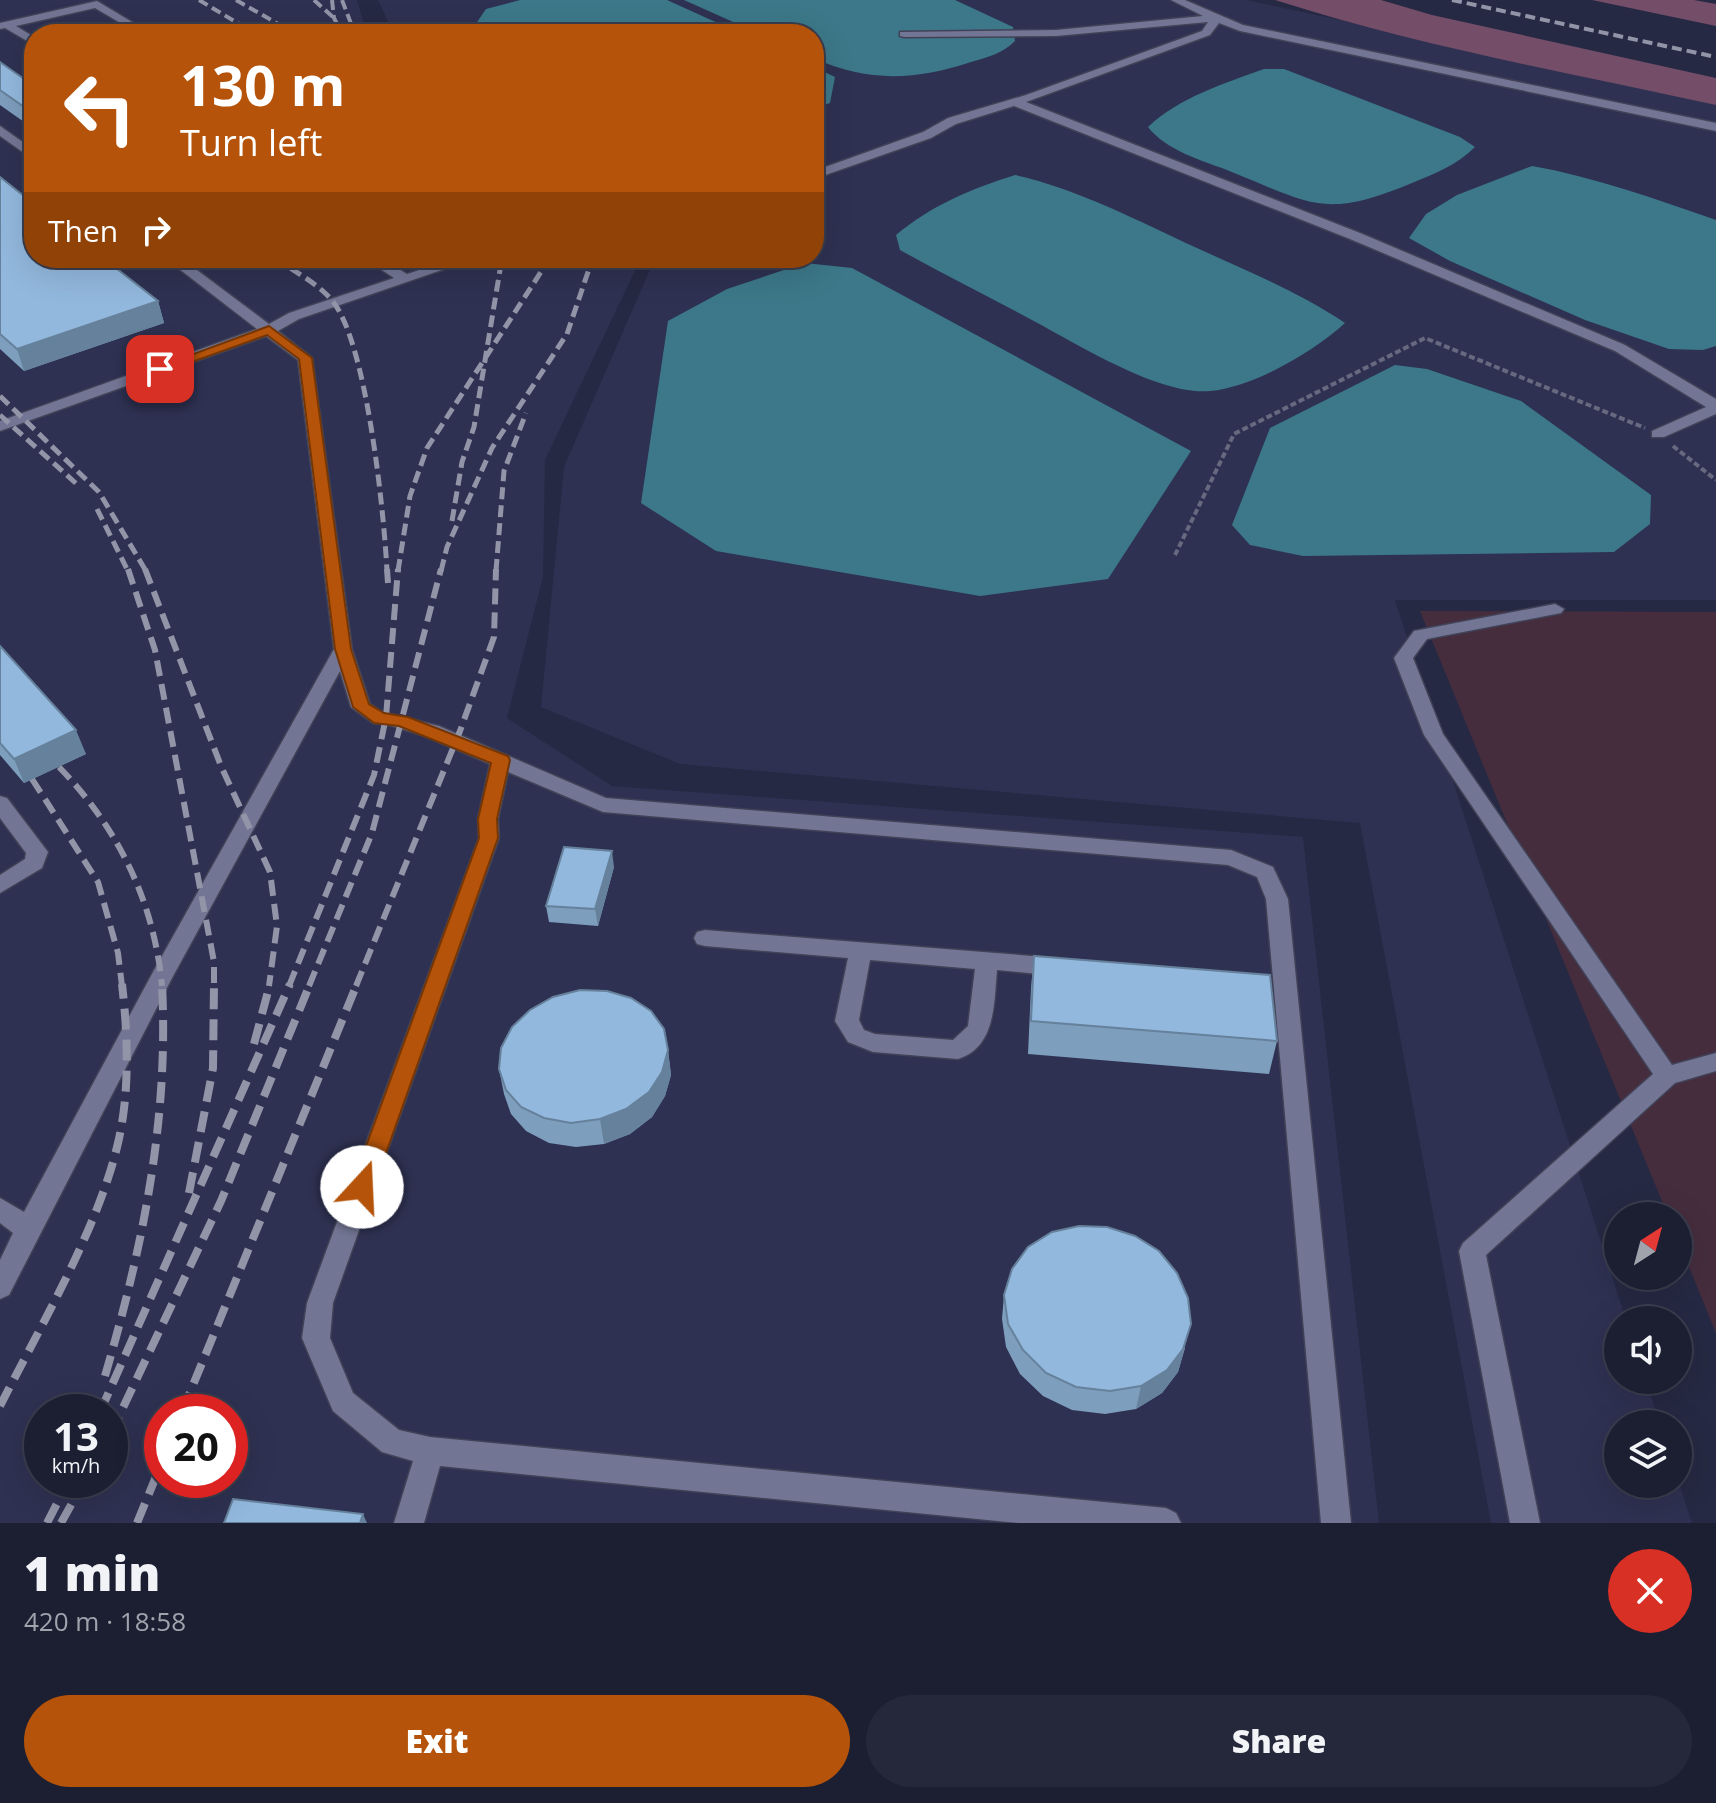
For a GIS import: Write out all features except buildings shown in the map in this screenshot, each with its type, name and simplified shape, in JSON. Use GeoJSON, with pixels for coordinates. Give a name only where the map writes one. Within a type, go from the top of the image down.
{"type":"FeatureCollection","features":[{"type":"Feature","properties":{"kind":"lane"},"geometry":{"type":"LineString","coordinates":[[1176,0],[1212,18],[1281,37],[1716,127]]}},
{"type":"Feature","properties":{"kind":"lane"},"geometry":{"type":"LineString","coordinates":[[4,25],[97,4],[130,24]]}},
{"type":"Feature","properties":{"kind":"lane"},"geometry":{"type":"LineString","coordinates":[[904,34],[1056,33],[1212,18]]}},
{"type":"Feature","properties":{"kind":"lane"},"geometry":{"type":"LineString","coordinates":[[824,171],[927,135],[952,121],[1015,102],[1206,33],[1212,18]]}},
{"type":"Feature","properties":{"kind":"lane"},"geometry":{"type":"LineString","coordinates":[[4,25],[24,36]]}},
{"type":"Feature","properties":{"kind":"lane"},"geometry":{"type":"LineString","coordinates":[[1015,102],[1355,236],[1620,348],[1716,407]]}},
{"type":"Feature","properties":{"kind":"lane"},"geometry":{"type":"LineString","coordinates":[[0,130],[24,148]]}},
{"type":"Feature","properties":{"kind":"lane"},"geometry":{"type":"LineString","coordinates":[[185,268],[305,358],[343,649],[361,707],[380,719],[402,721],[603,805],[1231,858],[1265,872],[1277,899],[1277,985],[1336,1523]]}},
{"type":"Feature","properties":{"kind":"lane"},"geometry":{"type":"LineString","coordinates":[[387,268],[406,280]]}},
{"type":"Feature","properties":{"kind":"lane"},"geometry":{"type":"LineString","coordinates":[[0,426],[269,330],[294,316],[441,268]]}},
{"type":"Feature","properties":{"kind":"lane"},"geometry":{"type":"LineString","coordinates":[[1658,434],[1716,407]]}},
{"type":"Feature","properties":{"kind":"lane"},"geometry":{"type":"LineString","coordinates":[[1555,609],[1421,635],[1403,658],[1434,735],[1667,1076]]}},
{"type":"Feature","properties":{"kind":"lane"},"geometry":{"type":"LineString","coordinates":[[0,1287],[168,965],[343,649]]}},
{"type":"Feature","properties":{"kind":"lane"},"geometry":{"type":"LineString","coordinates":[[501,760],[488,819],[489,838],[320,1303],[316,1338],[343,1402],[392,1442],[430,1451],[1166,1523]]}},
{"type":"Feature","properties":{"kind":"lane"},"geometry":{"type":"LineString","coordinates":[[0,803],[37,852],[34,863],[0,885]]}},
{"type":"Feature","properties":{"kind":"lane"},"geometry":{"type":"LineString","coordinates":[[705,938],[1081,969]]}},
{"type":"Feature","properties":{"kind":"lane"},"geometry":{"type":"LineString","coordinates":[[861,951],[847,1021],[856,1036],[887,1044],[958,1050],[979,1029],[987,961]]}},
{"type":"Feature","properties":{"kind":"lane"},"geometry":{"type":"LineString","coordinates":[[1525,1523],[1472,1251],[1667,1076],[1716,1062]]}},
{"type":"Feature","properties":{"kind":"lane"},"geometry":{"type":"LineString","coordinates":[[0,1209],[28,1229]]}},
{"type":"Feature","properties":{"kind":"lane"},"geometry":{"type":"LineString","coordinates":[[409,1523],[430,1451]]}},
{"type":"Feature","properties":{"kind":"path"},"geometry":{"type":"LineString","coordinates":[[1175,555],[1234,434],[1425,338],[1658,434],[1716,480]]}},
{"type":"Feature","properties":{"kind":"shaded area"},"geometry":{"type":"Polygon","coordinates":[[[0,0],[357,0],[364,24],[24,24],[24,268],[636,268],[545,460],[543,577],[507,718],[612,786],[1303,837],[1379,1523],[0,1523],[0,0]]]}},
{"type":"Feature","properties":{"kind":"shaded area"},"geometry":{"type":"Polygon","coordinates":[[[378,0],[1247,0],[1716,101],[1716,600],[1395,600],[1604,1251],[1604,1290],[1616,1290],[1622,1306],[1604,1306],[1604,1394],[1650,1394],[1656,1410],[1604,1410],[1604,1498],[1684,1498],[1692,1523],[1491,1523],[1360,823],[680,764],[541,707],[564,467],[651,268],[824,268],[824,24],[389,24],[378,0]]]}},
{"type":"Feature","properties":{"kind":"shaded area"},"geometry":{"type":"Polygon","coordinates":[[[520,0],[667,0],[720,24],[476,24],[486,9],[520,0]]]}},
{"type":"Feature","properties":{"kind":"shaded area"},"geometry":{"type":"Polygon","coordinates":[[[684,0],[955,0],[1013,27],[1015,41],[994,54],[951,68],[911,75],[873,75],[824,62],[824,24],[738,24],[684,0]]]}},
{"type":"Feature","properties":{"kind":"shaded area"},"geometry":{"type":"Polygon","coordinates":[[[1275,0],[1381,0],[1432,15],[1716,78],[1716,105],[1439,45],[1275,0]]]}},
{"type":"Feature","properties":{"kind":"shaded area"},"geometry":{"type":"Polygon","coordinates":[[[1592,0],[1694,0],[1716,4],[1716,26],[1592,0]]]}},
{"type":"Feature","properties":{"kind":"shaded area"},"geometry":{"type":"Polygon","coordinates":[[[1264,69],[1284,69],[1460,137],[1475,147],[1446,168],[1382,194],[1337,204],[1318,203],[1279,192],[1184,153],[1164,142],[1148,127],[1188,99],[1264,69]]]}},
{"type":"Feature","properties":{"kind":"shaded area"},"geometry":{"type":"Polygon","coordinates":[[[824,72],[835,77],[830,103],[824,105],[824,72]]]}},
{"type":"Feature","properties":{"kind":"shaded area"},"geometry":{"type":"Polygon","coordinates":[[[1532,166],[1602,182],[1716,220],[1716,346],[1703,350],[1669,349],[1585,320],[1450,261],[1409,238],[1426,214],[1457,195],[1532,166]]]}},
{"type":"Feature","properties":{"kind":"shaded area"},"geometry":{"type":"Polygon","coordinates":[[[1015,175],[1085,197],[1130,217],[1291,292],[1345,323],[1300,356],[1264,375],[1227,388],[1190,390],[1143,377],[1118,366],[900,250],[896,235],[924,215],[968,192],[1015,175]]]}},
{"type":"Feature","properties":{"kind":"shaded area"},"geometry":{"type":"Polygon","coordinates":[[[824,265],[852,268],[1191,451],[1108,579],[980,596],[716,551],[641,503],[668,321],[727,289],[790,268],[824,268],[824,265]]]}},
{"type":"Feature","properties":{"kind":"shaded area"},"geometry":{"type":"Polygon","coordinates":[[[1395,365],[1427,369],[1521,401],[1651,495],[1650,524],[1614,552],[1303,556],[1250,545],[1232,525],[1270,428],[1395,365]]]}},
{"type":"Feature","properties":{"kind":"shaded area"},"geometry":{"type":"Polygon","coordinates":[[[1420,611],[1716,612],[1716,1333],[1692,1274],[1692,1202],[1662,1202],[1420,611]]]}},
{"type":"Feature","properties":{"kind":"railway"},"geometry":{"type":"LineString","coordinates":[[199,0],[239,24]]}},
{"type":"Feature","properties":{"kind":"railway"},"geometry":{"type":"LineString","coordinates":[[236,0],[278,24]]}},
{"type":"Feature","properties":{"kind":"railway"},"geometry":{"type":"LineString","coordinates":[[314,0],[334,18]]}},
{"type":"Feature","properties":{"kind":"railway"},"geometry":{"type":"LineString","coordinates":[[332,0],[334,18]]}},
{"type":"Feature","properties":{"kind":"railway"},"geometry":{"type":"LineString","coordinates":[[342,0],[351,24]]}},
{"type":"Feature","properties":{"kind":"railway"},"geometry":{"type":"LineString","coordinates":[[1452,0],[1716,57]]}},
{"type":"Feature","properties":{"kind":"railway"},"geometry":{"type":"LineString","coordinates":[[334,18],[337,24]]}},
{"type":"Feature","properties":{"kind":"railway"},"geometry":{"type":"LineString","coordinates":[[291,268],[334,303],[346,325],[356,355],[372,431],[387,571]]}},
{"type":"Feature","properties":{"kind":"railway"},"geometry":{"type":"LineString","coordinates":[[485,358],[500,268]]}},
{"type":"Feature","properties":{"kind":"railway"},"geometry":{"type":"LineString","coordinates":[[485,358],[544,268]]}},
{"type":"Feature","properties":{"kind":"railway"},"geometry":{"type":"LineString","coordinates":[[441,571],[447,547],[492,448],[567,334],[589,268]]}},
{"type":"Feature","properties":{"kind":"railway"},"geometry":{"type":"LineString","coordinates":[[398,571],[410,496],[427,448],[485,358]]}},
{"type":"Feature","properties":{"kind":"railway"},"geometry":{"type":"LineString","coordinates":[[452,521],[462,462],[474,427],[485,358]]}},
{"type":"Feature","properties":{"kind":"railway"},"geometry":{"type":"LineString","coordinates":[[0,396],[99,492],[145,570]]}},
{"type":"Feature","properties":{"kind":"railway"},"geometry":{"type":"LineString","coordinates":[[496,571],[504,471],[526,413]]}},
{"type":"Feature","properties":{"kind":"railway"},"geometry":{"type":"LineString","coordinates":[[0,415],[80,487]]}},
{"type":"Feature","properties":{"kind":"railway"},"geometry":{"type":"LineString","coordinates":[[97,509],[128,571]]}},
{"type":"Feature","properties":{"kind":"railway"},"geometry":{"type":"LineString","coordinates":[[128,569],[155,650],[214,962],[214,984]]}},
{"type":"Feature","properties":{"kind":"railway"},"geometry":{"type":"LineString","coordinates":[[387,569],[388,583]]}},
{"type":"Feature","properties":{"kind":"railway"},"geometry":{"type":"LineString","coordinates":[[289,986],[374,775],[386,717],[398,569]]}},
{"type":"Feature","properties":{"kind":"railway"},"geometry":{"type":"LineString","coordinates":[[309,986],[372,833],[441,569]]}},
{"type":"Feature","properties":{"kind":"railway"},"geometry":{"type":"LineString","coordinates":[[356,986],[460,731],[494,637],[496,569]]}},
{"type":"Feature","properties":{"kind":"railway"},"geometry":{"type":"LineString","coordinates":[[145,570],[221,766],[270,872],[277,926],[269,986]]}},
{"type":"Feature","properties":{"kind":"railway"},"geometry":{"type":"LineString","coordinates":[[59,767],[99,815],[130,868],[151,924],[162,986]]}},
{"type":"Feature","properties":{"kind":"railway"},"geometry":{"type":"LineString","coordinates":[[32,779],[98,882],[118,953],[122,986]]}},
{"type":"Feature","properties":{"kind":"railway"},"geometry":{"type":"LineString","coordinates":[[0,1406],[66,1277],[109,1176],[122,1124],[126,1084],[127,1044],[122,984]]}},
{"type":"Feature","properties":{"kind":"railway"},"geometry":{"type":"LineString","coordinates":[[105,1376],[142,1231],[157,1134],[163,1035],[162,984]]}},
{"type":"Feature","properties":{"kind":"railway"},"geometry":{"type":"LineString","coordinates":[[189,1193],[213,1068],[214,984]]}},
{"type":"Feature","properties":{"kind":"railway"},"geometry":{"type":"LineString","coordinates":[[254,1044],[270,984]]}},
{"type":"Feature","properties":{"kind":"railway"},"geometry":{"type":"LineString","coordinates":[[108,1394],[290,984]]}},
{"type":"Feature","properties":{"kind":"railway"},"geometry":{"type":"LineString","coordinates":[[128,1397],[221,1201],[310,984]]}},
{"type":"Feature","properties":{"kind":"railway"},"geometry":{"type":"LineString","coordinates":[[189,1394],[357,984]]}},
{"type":"Feature","properties":{"kind":"railway"},"geometry":{"type":"LineString","coordinates":[[47,1523],[60,1498]]}},
{"type":"Feature","properties":{"kind":"railway"},"geometry":{"type":"LineString","coordinates":[[61,1523],[75,1498]]}},
{"type":"Feature","properties":{"kind":"railway"},"geometry":{"type":"LineString","coordinates":[[137,1523],[147,1498]]}},
{"type":"Feature","properties":{"kind":"route"},"geometry":{"type":"LineString","coordinates":[[160,369],[269,330],[305,358],[343,649],[361,707],[380,719],[386,717],[432,731],[501,760],[488,819],[489,838],[362,1187]]}}]}
